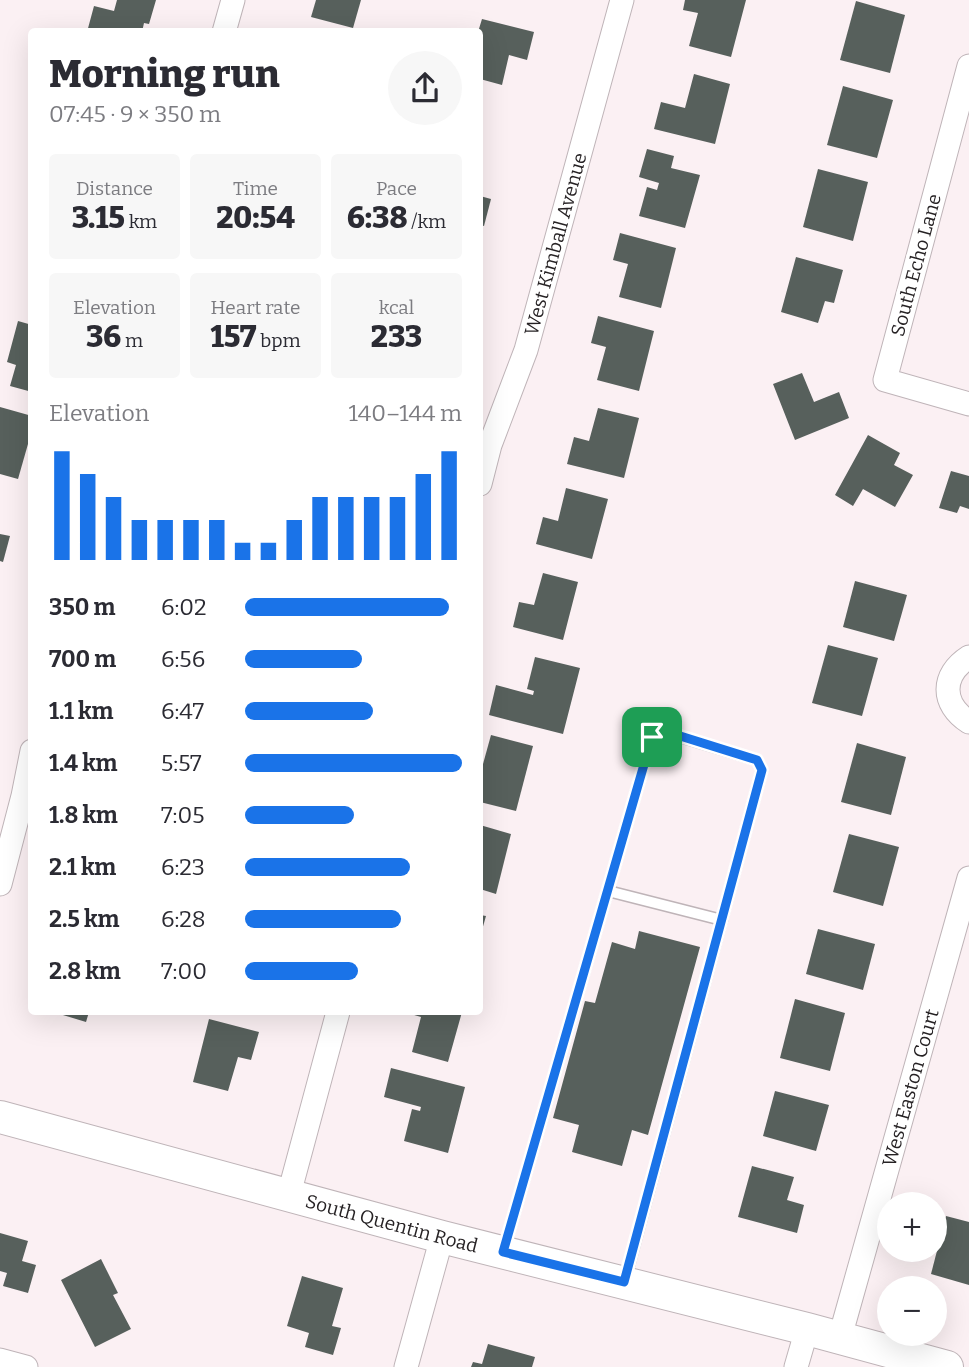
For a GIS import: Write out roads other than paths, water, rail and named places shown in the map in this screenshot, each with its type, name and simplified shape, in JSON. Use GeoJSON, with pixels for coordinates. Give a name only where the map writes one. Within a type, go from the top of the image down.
{"type":"FeatureCollection","features":[{"type":"Feature","properties":{"kind":"main road","name":"South Quentin Road"},"geometry":{"type":"LineString","coordinates":[[0,1117],[442,1237],[947,1367]]}},
{"type":"Feature","properties":{"kind":"street"},"geometry":{"type":"LineString","coordinates":[[225,28],[233,0]]}},
{"type":"Feature","properties":{"kind":"street","name":"West Kimball Avenue"},"geometry":{"type":"LineString","coordinates":[[483,472],[490,445],[526,350],[622,0]]}},
{"type":"Feature","properties":{"kind":"street","name":"South Echo Lane"},"geometry":{"type":"LineString","coordinates":[[969,66],[885,380],[969,404]]}},
{"type":"Feature","properties":{"kind":"street"},"geometry":{"type":"LineString","coordinates":[[969,657],[958,664],[950,676],[948,690],[958,715],[969,722]]}},
{"type":"Feature","properties":{"kind":"street"},"geometry":{"type":"LineString","coordinates":[[0,884],[28,771]]}},
{"type":"Feature","properties":{"kind":"street","name":"West Easton Court"},"geometry":{"type":"LineString","coordinates":[[840,1338],[969,878]]}},
{"type":"Feature","properties":{"kind":"street"},"geometry":{"type":"LineString","coordinates":[[289,1194],[337,1015]]}},
{"type":"Feature","properties":{"kind":"street"},"geometry":{"type":"LineString","coordinates":[[406,1367],[442,1237]]}},
{"type":"Feature","properties":{"kind":"street"},"geometry":{"type":"LineString","coordinates":[[796,1367],[807,1329]]}},
{"type":"Feature","properties":{"kind":"street"},"geometry":{"type":"LineString","coordinates":[[0,1360],[26,1367]]}},
{"type":"Feature","properties":{"kind":"lane"},"geometry":{"type":"LineString","coordinates":[[503,1252],[652,737],[661,730],[757,760],[762,770],[624,1282]]}},
{"type":"Feature","properties":{"kind":"lane"},"geometry":{"type":"LineString","coordinates":[[608,891],[722,920]]}}]}
